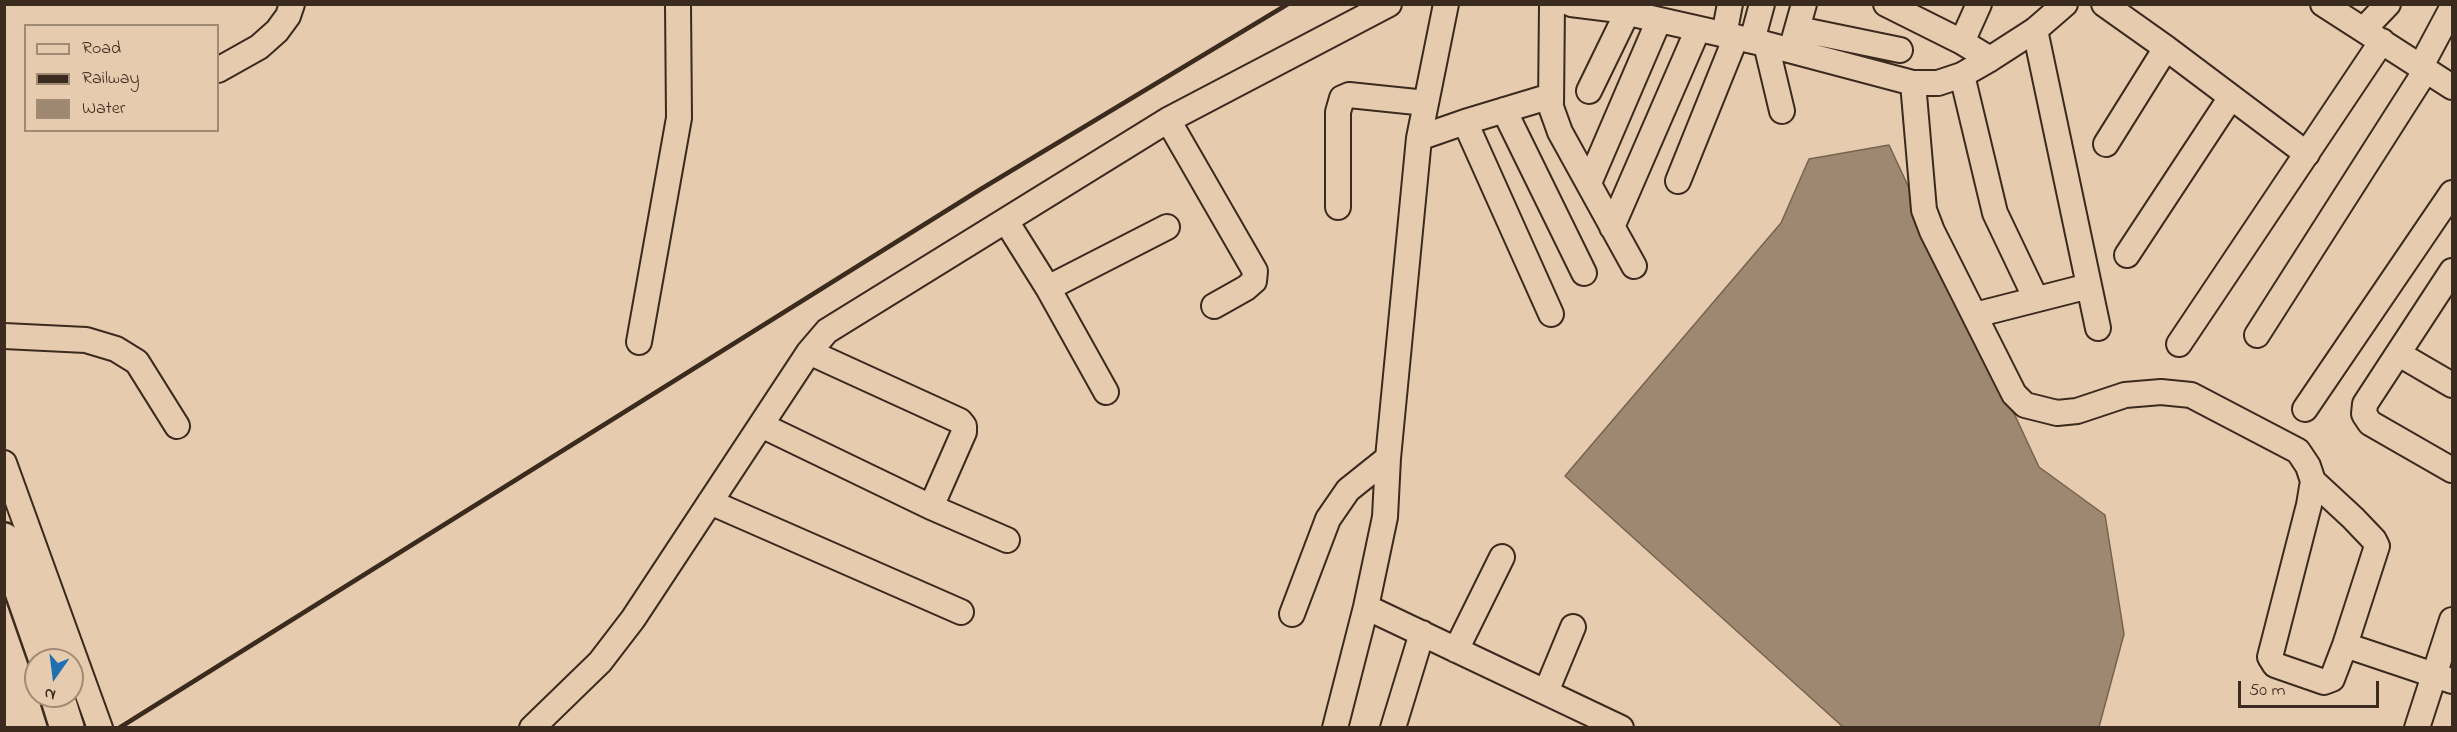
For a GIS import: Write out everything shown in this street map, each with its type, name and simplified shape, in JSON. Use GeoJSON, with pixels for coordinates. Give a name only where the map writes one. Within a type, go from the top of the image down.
{"type":"FeatureCollection","features":[{"type":"Feature","properties":{"kind":"highway"},"geometry":{"type":"LineString","coordinates":[[4,540],[42,648]]}},
{"type":"Feature","properties":{"kind":"highway"},"geometry":{"type":"LineString","coordinates":[[61,708],[67,728]]}},
{"type":"Feature","properties":{"kind":"street"},"geometry":{"type":"LineString","coordinates":[[219,69],[259,46],[277,31],[288,16],[292,4]]}},
{"type":"Feature","properties":{"kind":"street"},"geometry":{"type":"LineString","coordinates":[[639,342],[679,118],[678,4]]}},
{"type":"Feature","properties":{"kind":"street"},"geometry":{"type":"LineString","coordinates":[[532,728],[600,662],[633,619],[809,352],[828,331],[1168,120],[1389,4]]}},
{"type":"Feature","properties":{"kind":"street"},"geometry":{"type":"LineString","coordinates":[[1335,728],[1366,607],[1385,517],[1388,458],[1419,138],[1446,4]]}},
{"type":"Feature","properties":{"kind":"street"},"geometry":{"type":"LineString","coordinates":[[1552,4],[1551,107],[1560,132],[1634,266]]}},
{"type":"Feature","properties":{"kind":"street"},"geometry":{"type":"LineString","coordinates":[[1730,4],[1745,39],[1782,111]]}},
{"type":"Feature","properties":{"kind":"street"},"geometry":{"type":"LineString","coordinates":[[1678,181],[1762,4]]}},
{"type":"Feature","properties":{"kind":"street"},"geometry":{"type":"LineString","coordinates":[[1794,39],[1804,4]]}},
{"type":"Feature","properties":{"kind":"street"},"geometry":{"type":"LineString","coordinates":[[1962,42],[1979,4]]}},
{"type":"Feature","properties":{"kind":"street"},"geometry":{"type":"LineString","coordinates":[[1794,39],[1913,83],[1938,84],[1962,75],[1990,59],[2035,30],[2065,4]]}},
{"type":"Feature","properties":{"kind":"street"},"geometry":{"type":"LineString","coordinates":[[2104,4],[2307,154]]}},
{"type":"Feature","properties":{"kind":"street"},"geometry":{"type":"LineString","coordinates":[[2324,4],[2452,87]]}},
{"type":"Feature","properties":{"kind":"street"},"geometry":{"type":"LineString","coordinates":[[2179,344],[2307,154],[2388,4]]}},
{"type":"Feature","properties":{"kind":"street"},"geometry":{"type":"LineString","coordinates":[[1574,5],[1692,20],[1745,39],[1794,39],[1900,50]]}},
{"type":"Feature","properties":{"kind":"street"},"geometry":{"type":"LineString","coordinates":[[1896,7],[1990,59]]}},
{"type":"Feature","properties":{"kind":"street"},"geometry":{"type":"LineString","coordinates":[[2257,335],[2423,68],[2452,8]]}},
{"type":"Feature","properties":{"kind":"street"},"geometry":{"type":"LineString","coordinates":[[1588,183],[1635,11]]}},
{"type":"Feature","properties":{"kind":"street"},"geometry":{"type":"LineString","coordinates":[[1588,91],[1635,11]]}},
{"type":"Feature","properties":{"kind":"street"},"geometry":{"type":"LineString","coordinates":[[1612,227],[1692,20]]}},
{"type":"Feature","properties":{"kind":"street"},"geometry":{"type":"LineString","coordinates":[[2035,30],[2098,328]]}},
{"type":"Feature","properties":{"kind":"street"},"geometry":{"type":"LineString","coordinates":[[2106,144],[2166,48]]}},
{"type":"Feature","properties":{"kind":"street"},"geometry":{"type":"LineString","coordinates":[[1962,75],[1995,213],[2036,299]]}},
{"type":"Feature","properties":{"kind":"street"},"geometry":{"type":"LineString","coordinates":[[1913,83],[1924,210],[1932,231],[2014,394],[2025,405],[2057,413],[2077,411],[2125,395],[2161,392],[2191,395],[2298,451],[2308,466],[2313,481],[2309,505],[2270,657],[2275,665],[2328,682],[2332,679],[2345,645],[2377,546],[2353,518],[2313,481]]}},
{"type":"Feature","properties":{"kind":"street"},"geometry":{"type":"LineString","coordinates":[[1338,207],[1338,112],[1342,98],[1349,96],[1426,104]]}},
{"type":"Feature","properties":{"kind":"street"},"geometry":{"type":"LineString","coordinates":[[1419,138],[1551,96]]}},
{"type":"Feature","properties":{"kind":"street"},"geometry":{"type":"LineString","coordinates":[[2127,255],[2231,97]]}},
{"type":"Feature","properties":{"kind":"street"},"geometry":{"type":"LineString","coordinates":[[1504,110],[1584,273]]}},
{"type":"Feature","properties":{"kind":"street"},"geometry":{"type":"LineString","coordinates":[[1168,120],[1255,271],[1254,281],[1246,288],[1214,306]]}},
{"type":"Feature","properties":{"kind":"street"},"geometry":{"type":"LineString","coordinates":[[1465,122],[1551,315]]}},
{"type":"Feature","properties":{"kind":"street"},"geometry":{"type":"LineString","coordinates":[[2305,409],[2452,193]]}},
{"type":"Feature","properties":{"kind":"street"},"geometry":{"type":"LineString","coordinates":[[1006,221],[1048,288],[1106,392]]}},
{"type":"Feature","properties":{"kind":"street"},"geometry":{"type":"LineString","coordinates":[[1048,288],[1167,226]]}},
{"type":"Feature","properties":{"kind":"street"},"geometry":{"type":"LineString","coordinates":[[2451,278],[2364,404],[2364,414],[2370,423],[2452,470]]}},
{"type":"Feature","properties":{"kind":"street"},"geometry":{"type":"LineString","coordinates":[[1975,315],[2089,286]]}},
{"type":"Feature","properties":{"kind":"street"},"geometry":{"type":"LineString","coordinates":[[4,336],[86,340],[116,349],[136,362],[177,426]]}},
{"type":"Feature","properties":{"kind":"street"},"geometry":{"type":"LineString","coordinates":[[809,352],[960,421],[964,426],[964,432],[931,507]]}},
{"type":"Feature","properties":{"kind":"street"},"geometry":{"type":"LineString","coordinates":[[2399,354],[2452,386]]}},
{"type":"Feature","properties":{"kind":"street"},"geometry":{"type":"LineString","coordinates":[[761,425],[931,507],[1007,540]]}},
{"type":"Feature","properties":{"kind":"street"},"geometry":{"type":"LineString","coordinates":[[1292,614],[1328,519],[1348,490],[1388,458]]}},
{"type":"Feature","properties":{"kind":"street"},"geometry":{"type":"LineString","coordinates":[[4,463],[100,728]]}},
{"type":"Feature","properties":{"kind":"street"},"geometry":{"type":"LineString","coordinates":[[710,502],[961,612]]}},
{"type":"Feature","properties":{"kind":"street"},"geometry":{"type":"LineString","coordinates":[[1456,650],[1502,556]]}},
{"type":"Feature","properties":{"kind":"street"},"geometry":{"type":"LineString","coordinates":[[1366,607],[1621,728]]}},
{"type":"Feature","properties":{"kind":"street"},"geometry":{"type":"LineString","coordinates":[[2417,728],[2444,678],[2452,620]]}},
{"type":"Feature","properties":{"kind":"street"},"geometry":{"type":"LineString","coordinates":[[1546,692],[1573,627]]}},
{"type":"Feature","properties":{"kind":"street"},"geometry":{"type":"LineString","coordinates":[[1393,728],[1422,633]]}},
{"type":"Feature","properties":{"kind":"street"},"geometry":{"type":"LineString","coordinates":[[2345,645],[2444,678]]}},
{"type":"Feature","properties":{"kind":"water"},"geometry":{"type":"Polygon","coordinates":[[[1889,145],[2039,467],[2105,515],[2124,634],[2099,727],[1843,727],[1565,476],[1781,223],[1809,159],[1889,145]]]}},
{"type":"Feature","properties":{"kind":"railway"},"geometry":{"type":"LineString","coordinates":[[119,728],[981,189],[1288,4]]}}]}
